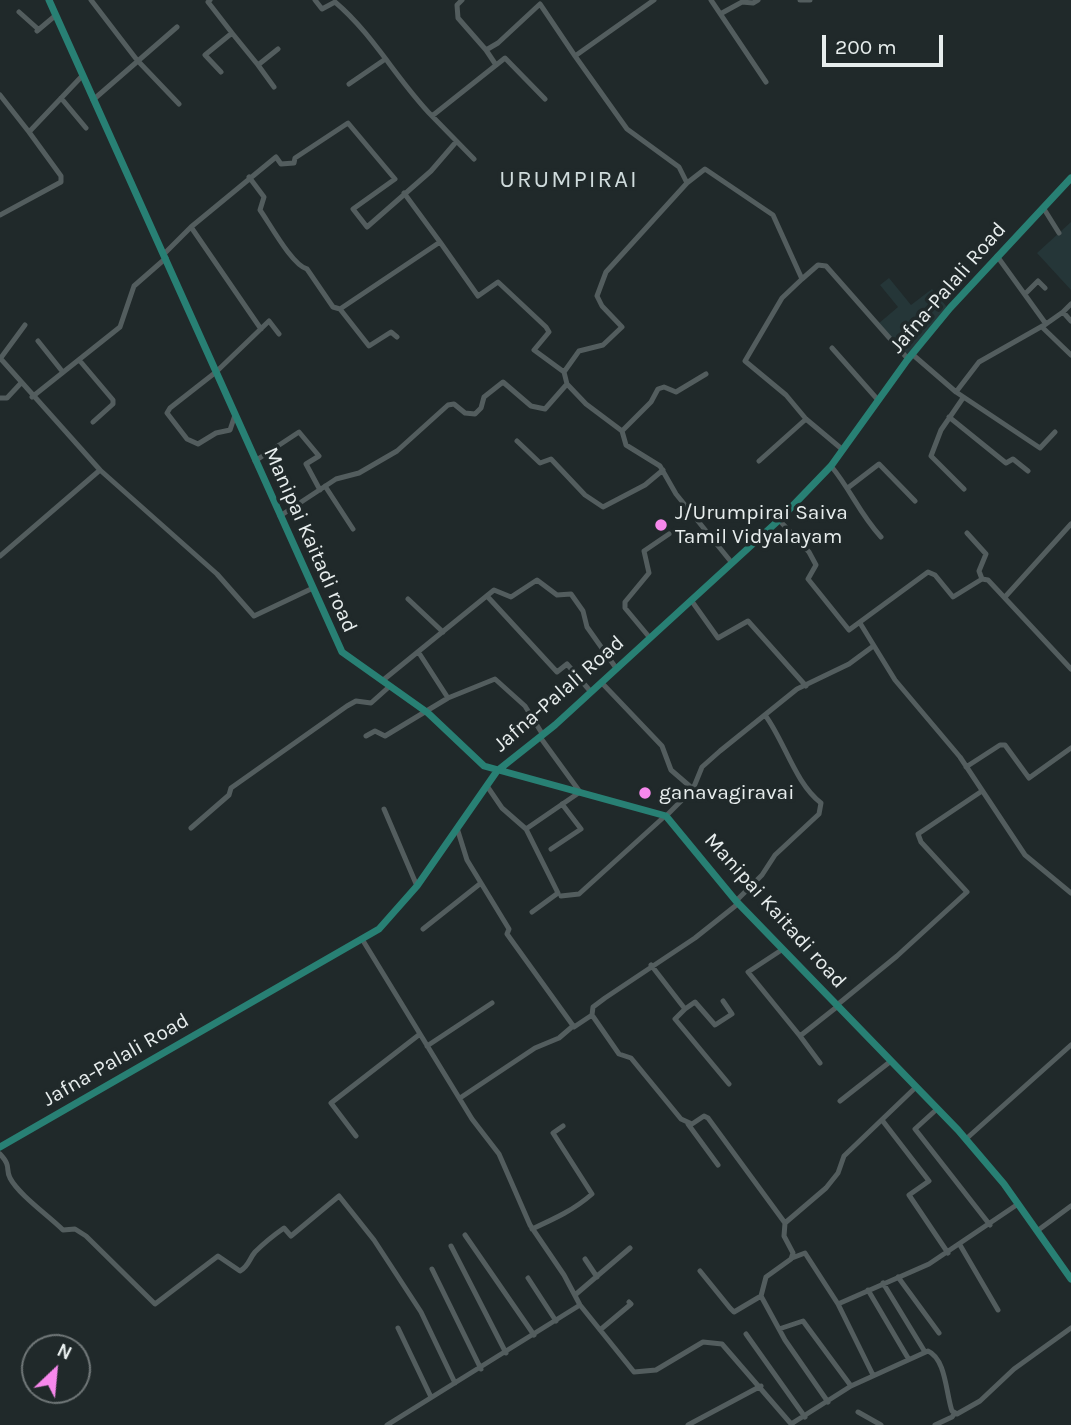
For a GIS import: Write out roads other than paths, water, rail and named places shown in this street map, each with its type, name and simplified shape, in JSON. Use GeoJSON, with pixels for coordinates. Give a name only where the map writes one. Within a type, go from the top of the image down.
{"type":"FeatureCollection","features":[{"type":"Feature","properties":{"kind":"main road","name":"Manipai Kaitadi road"},"geometry":{"type":"LineString","coordinates":[[49,0],[342,652],[428,713],[475,760],[497,771],[665,816],[738,902],[965,1139],[1018,1204],[1071,1279]]}},
{"type":"Feature","properties":{"kind":"main road","name":"Jafna-Palali Road"},"geometry":{"type":"LineString","coordinates":[[0,1147],[379,929],[417,886],[497,771],[591,692],[779,520],[831,466],[910,356],[997,256],[1071,178]]}},
{"type":"Feature","properties":{"kind":"street"},"geometry":{"type":"LineString","coordinates":[[91,0],[137,60],[179,104]]}},
{"type":"Feature","properties":{"kind":"street"},"geometry":{"type":"LineString","coordinates":[[211,0],[208,2],[274,87]]}},
{"type":"Feature","properties":{"kind":"street"},"geometry":{"type":"LineString","coordinates":[[315,0],[322,9],[335,2],[350,15],[432,116],[474,159]]}},
{"type":"Feature","properties":{"kind":"street"},"geometry":{"type":"LineString","coordinates":[[462,0],[457,5],[458,18],[496,65]]}},
{"type":"Feature","properties":{"kind":"street"},"geometry":{"type":"LineString","coordinates":[[575,55],[654,0]]}},
{"type":"Feature","properties":{"kind":"street"},"geometry":{"type":"LineString","coordinates":[[711,0],[766,82]]}},
{"type":"Feature","properties":{"kind":"street"},"geometry":{"type":"LineString","coordinates":[[722,13],[742,2],[753,3],[758,0]]}},
{"type":"Feature","properties":{"kind":"street"},"geometry":{"type":"LineString","coordinates":[[800,0],[810,0]]}},
{"type":"Feature","properties":{"kind":"street"},"geometry":{"type":"LineString","coordinates":[[486,50],[498,43],[539,2],[626,129],[679,167],[687,183]]}},
{"type":"Feature","properties":{"kind":"street"},"geometry":{"type":"LineString","coordinates":[[19,12],[37,30],[56,15]]}},
{"type":"Feature","properties":{"kind":"street"},"geometry":{"type":"LineString","coordinates":[[93,100],[177,27]]}},
{"type":"Feature","properties":{"kind":"street"},"geometry":{"type":"LineString","coordinates":[[221,72],[205,55],[232,33]]}},
{"type":"Feature","properties":{"kind":"street"},"geometry":{"type":"LineString","coordinates":[[258,65],[278,49]]}},
{"type":"Feature","properties":{"kind":"street"},"geometry":{"type":"LineString","coordinates":[[432,116],[505,58],[545,99]]}},
{"type":"Feature","properties":{"kind":"street"},"geometry":{"type":"LineString","coordinates":[[349,84],[384,60]]}},
{"type":"Feature","properties":{"kind":"street"},"geometry":{"type":"LineString","coordinates":[[29,132],[83,75]]}},
{"type":"Feature","properties":{"kind":"street"},"geometry":{"type":"LineString","coordinates":[[0,95],[62,179],[0,215]]}},
{"type":"Feature","properties":{"kind":"street"},"geometry":{"type":"LineString","coordinates":[[61,98],[86,128]]}},
{"type":"Feature","properties":{"kind":"street"},"geometry":{"type":"LineString","coordinates":[[32,397],[120,327],[134,286],[191,227],[276,157],[281,164],[294,163],[295,158],[348,123],[395,180],[353,209],[368,227],[431,171],[456,142]]}},
{"type":"Feature","properties":{"kind":"street"},"geometry":{"type":"LineString","coordinates":[[564,372],[579,351],[603,345],[621,330],[622,325],[602,306],[597,296],[602,280],[687,183],[705,170],[773,215],[802,279]]}},
{"type":"Feature","properties":{"kind":"street"},"geometry":{"type":"LineString","coordinates":[[249,177],[263,195],[260,210],[279,238],[302,267],[307,269],[333,307],[340,309],[369,346],[391,332],[397,337]]}},
{"type":"Feature","properties":{"kind":"street"},"geometry":{"type":"LineString","coordinates":[[404,193],[478,296],[498,282],[546,327],[549,332],[546,338],[534,350],[564,372],[567,384],[596,413],[622,431],[625,445],[663,470],[676,494],[732,563]]}},
{"type":"Feature","properties":{"kind":"street"},"geometry":{"type":"LineString","coordinates":[[1044,209],[1059,233]]}},
{"type":"Feature","properties":{"kind":"street"},"geometry":{"type":"LineString","coordinates":[[191,227],[261,329]]}},
{"type":"Feature","properties":{"kind":"street"},"geometry":{"type":"LineString","coordinates":[[340,309],[440,242]]}},
{"type":"Feature","properties":{"kind":"street"},"geometry":{"type":"LineString","coordinates":[[997,256],[1044,326],[1071,355]]}},
{"type":"Feature","properties":{"kind":"street"},"geometry":{"type":"LineString","coordinates":[[843,450],[806,419],[786,395],[745,361],[782,298],[818,265],[826,266],[910,356],[963,398],[1046,453]]}},
{"type":"Feature","properties":{"kind":"street"},"geometry":{"type":"LineString","coordinates":[[1032,274],[1045,288]]}},
{"type":"Feature","properties":{"kind":"street"},"geometry":{"type":"LineString","coordinates":[[1025,294],[1038,281]]}},
{"type":"Feature","properties":{"kind":"street"},"geometry":{"type":"LineString","coordinates":[[956,392],[979,362],[1044,326],[1071,304]]}},
{"type":"Feature","properties":{"kind":"street"},"geometry":{"type":"LineString","coordinates":[[1063,313],[1071,321]]}},
{"type":"Feature","properties":{"kind":"street"},"geometry":{"type":"LineString","coordinates":[[235,415],[230,430],[216,433],[198,444],[187,439],[167,413],[216,372],[269,321],[279,334]]}},
{"type":"Feature","properties":{"kind":"street"},"geometry":{"type":"LineString","coordinates":[[24,325],[0,358],[32,397],[100,470],[217,574],[254,616],[313,588]]}},
{"type":"Feature","properties":{"kind":"street"},"geometry":{"type":"LineString","coordinates":[[38,341],[62,371]]}},
{"type":"Feature","properties":{"kind":"street"},"geometry":{"type":"LineString","coordinates":[[832,348],[878,400]]}},
{"type":"Feature","properties":{"kind":"street"},"geometry":{"type":"LineString","coordinates":[[80,361],[113,400],[113,404],[93,422]]}},
{"type":"Feature","properties":{"kind":"street"},"geometry":{"type":"LineString","coordinates":[[622,431],[651,402],[658,389],[664,387],[676,391],[706,374]]}},
{"type":"Feature","properties":{"kind":"street"},"geometry":{"type":"LineString","coordinates":[[280,516],[323,488],[373,466],[397,451],[448,405],[458,406],[470,415],[475,414],[481,408],[484,397],[503,382],[539,409],[545,409],[567,384]]}},
{"type":"Feature","properties":{"kind":"street"},"geometry":{"type":"LineString","coordinates":[[0,398],[7,398],[21,383]]}},
{"type":"Feature","properties":{"kind":"street"},"geometry":{"type":"LineString","coordinates":[[963,398],[949,417],[931,456],[964,489]]}},
{"type":"Feature","properties":{"kind":"street"},"geometry":{"type":"LineString","coordinates":[[949,417],[1006,463],[1013,458],[1028,471]]}},
{"type":"Feature","properties":{"kind":"street"},"geometry":{"type":"LineString","coordinates":[[758,461],[806,419]]}},
{"type":"Feature","properties":{"kind":"street"},"geometry":{"type":"LineString","coordinates":[[255,461],[299,432],[319,456],[306,464],[352,529]]}},
{"type":"Feature","properties":{"kind":"street"},"geometry":{"type":"LineString","coordinates":[[1040,448],[1055,432]]}},
{"type":"Feature","properties":{"kind":"street"},"geometry":{"type":"LineString","coordinates":[[517,441],[540,463],[551,459],[585,495],[603,508],[645,485],[663,470]]}},
{"type":"Feature","properties":{"kind":"street"},"geometry":{"type":"LineString","coordinates":[[849,487],[879,464],[915,501]]}},
{"type":"Feature","properties":{"kind":"street"},"geometry":{"type":"LineString","coordinates":[[831,466],[849,487],[859,512],[881,537]]}},
{"type":"Feature","properties":{"kind":"street"},"geometry":{"type":"LineString","coordinates":[[0,556],[100,470]]}},
{"type":"Feature","properties":{"kind":"street"},"geometry":{"type":"LineString","coordinates":[[779,520],[809,552],[816,565],[808,579],[849,630],[928,572],[935,575],[953,597],[982,579],[988,580],[1071,669]]}},
{"type":"Feature","properties":{"kind":"street"},"geometry":{"type":"LineString","coordinates":[[1005,597],[1071,524]]}},
{"type":"Feature","properties":{"kind":"street"},"geometry":{"type":"LineString","coordinates":[[967,533],[986,554],[979,571],[982,579]]}},
{"type":"Feature","properties":{"kind":"street"},"geometry":{"type":"LineString","coordinates":[[649,638],[625,608],[625,601],[649,573],[644,551],[669,534]]}},
{"type":"Feature","properties":{"kind":"street"},"geometry":{"type":"LineString","coordinates":[[382,681],[496,589],[512,597],[537,580],[557,595],[571,594],[583,611],[587,627],[616,668]]}},
{"type":"Feature","properties":{"kind":"street"},"geometry":{"type":"LineString","coordinates":[[487,596],[557,672],[567,664],[591,692]]}},
{"type":"Feature","properties":{"kind":"street"},"geometry":{"type":"LineString","coordinates":[[408,598],[443,632]]}},
{"type":"Feature","properties":{"kind":"street"},"geometry":{"type":"LineString","coordinates":[[691,600],[718,638],[748,621],[806,686]]}},
{"type":"Feature","properties":{"kind":"street"},"geometry":{"type":"LineString","coordinates":[[860,623],[872,647],[966,767],[1025,855],[1071,893]]}},
{"type":"Feature","properties":{"kind":"street"},"geometry":{"type":"LineString","coordinates":[[561,896],[579,894],[693,789],[702,767],[765,715],[797,690],[849,664],[872,647]]}},
{"type":"Feature","properties":{"kind":"street"},"geometry":{"type":"LineString","coordinates":[[419,653],[448,698]]}},
{"type":"Feature","properties":{"kind":"street"},"geometry":{"type":"LineString","coordinates":[[366,736],[375,731],[385,736],[428,713],[448,698],[495,679],[524,706],[541,736],[580,792],[526,829]]}},
{"type":"Feature","properties":{"kind":"street"},"geometry":{"type":"LineString","coordinates":[[601,682],[662,746],[671,770],[693,789]]}},
{"type":"Feature","properties":{"kind":"street"},"geometry":{"type":"LineString","coordinates":[[191,828],[229,795],[230,788],[256,769],[347,706],[356,701],[371,703],[390,686]]}},
{"type":"Feature","properties":{"kind":"street"},"geometry":{"type":"LineString","coordinates":[[718,1165],[688,1124],[631,1058],[619,1054],[592,1015],[593,1007],[651,965],[695,938],[738,902],[762,875],[775,855],[819,814],[821,803],[811,795],[765,715]]}},
{"type":"Feature","properties":{"kind":"street"},"geometry":{"type":"LineString","coordinates":[[966,767],[1000,745],[1005,745],[1028,779],[1071,748]]}},
{"type":"Feature","properties":{"kind":"street"},"geometry":{"type":"LineString","coordinates":[[486,786],[502,808],[526,829],[558,893],[533,912]]}},
{"type":"Feature","properties":{"kind":"street"},"geometry":{"type":"LineString","coordinates":[[800,1036],[897,956],[967,892],[921,842],[918,834],[982,791]]}},
{"type":"Feature","properties":{"kind":"street"},"geometry":{"type":"LineString","coordinates":[[551,849],[581,829],[562,804]]}},
{"type":"Feature","properties":{"kind":"street"},"geometry":{"type":"LineString","coordinates":[[384,809],[417,886]]}},
{"type":"Feature","properties":{"kind":"street"},"geometry":{"type":"LineString","coordinates":[[457,828],[467,860],[509,929],[507,934],[573,1026]]}},
{"type":"Feature","properties":{"kind":"street"},"geometry":{"type":"LineString","coordinates":[[423,929],[481,883]]}},
{"type":"Feature","properties":{"kind":"street"},"geometry":{"type":"LineString","coordinates":[[362,939],[460,1098],[499,1154],[532,1229],[580,1305],[634,1372],[656,1370],[703,1342],[722,1344],[792,1424],[851,1386],[908,1358],[931,1352],[941,1367],[947,1397],[955,1413]]}},
{"type":"Feature","properties":{"kind":"street"},"geometry":{"type":"LineString","coordinates":[[783,949],[748,972],[820,1063]]}},
{"type":"Feature","properties":{"kind":"street"},"geometry":{"type":"LineString","coordinates":[[651,965],[685,1009]]}},
{"type":"Feature","properties":{"kind":"street"},"geometry":{"type":"LineString","coordinates":[[723,1001],[732,1014],[715,1025],[695,1002],[675,1019],[729,1084]]}},
{"type":"Feature","properties":{"kind":"street"},"geometry":{"type":"LineString","coordinates":[[427,1046],[492,1003]]}},
{"type":"Feature","properties":{"kind":"street"},"geometry":{"type":"LineString","coordinates":[[460,1098],[535,1048],[559,1038],[592,1015]]}},
{"type":"Feature","properties":{"kind":"street"},"geometry":{"type":"LineString","coordinates":[[356,1136],[331,1103],[420,1034]]}},
{"type":"Feature","properties":{"kind":"street"},"geometry":{"type":"LineString","coordinates":[[965,1139],[1071,1045]]}},
{"type":"Feature","properties":{"kind":"street"},"geometry":{"type":"LineString","coordinates":[[841,1101],[891,1061]]}},
{"type":"Feature","properties":{"kind":"street"},"geometry":{"type":"LineString","coordinates":[[785,1223],[826,1188],[838,1173],[844,1156],[916,1087]]}},
{"type":"Feature","properties":{"kind":"street"},"geometry":{"type":"LineString","coordinates":[[937,1109],[915,1129],[990,1225]]}},
{"type":"Feature","properties":{"kind":"street"},"geometry":{"type":"LineString","coordinates":[[688,1124],[704,1116],[708,1118],[785,1223],[785,1236],[792,1258]]}},
{"type":"Feature","properties":{"kind":"street"},"geometry":{"type":"LineString","coordinates":[[882,1120],[929,1181],[909,1195],[948,1253]]}},
{"type":"Feature","properties":{"kind":"street"},"geometry":{"type":"LineString","coordinates":[[532,1229],[555,1216],[569,1213],[592,1194],[553,1133],[563,1126]]}},
{"type":"Feature","properties":{"kind":"street"},"geometry":{"type":"LineString","coordinates":[[0,1154],[8,1162],[9,1175],[17,1186],[63,1230],[75,1229],[86,1236],[155,1304],[218,1256],[240,1271],[244,1269],[253,1254],[277,1233],[284,1228],[291,1236],[339,1196],[374,1240],[422,1312],[455,1383]]}},
{"type":"Feature","properties":{"kind":"street"},"geometry":{"type":"LineString","coordinates":[[838,1304],[948,1253],[1018,1204]]}},
{"type":"Feature","properties":{"kind":"street"},"geometry":{"type":"LineString","coordinates":[[1037,1231],[1071,1206]]}},
{"type":"Feature","properties":{"kind":"street"},"geometry":{"type":"LineString","coordinates":[[465,1235],[534,1335]]}},
{"type":"Feature","properties":{"kind":"street"},"geometry":{"type":"LineString","coordinates":[[960,1245],[998,1310]]}},
{"type":"Feature","properties":{"kind":"street"},"geometry":{"type":"LineString","coordinates":[[451,1246],[506,1353]]}},
{"type":"Feature","properties":{"kind":"street"},"geometry":{"type":"LineString","coordinates":[[575,1295],[630,1248]]}},
{"type":"Feature","properties":{"kind":"street"},"geometry":{"type":"LineString","coordinates":[[700,1270],[734,1312],[761,1296],[766,1278],[792,1258],[805,1253],[838,1304],[873,1375]]}},
{"type":"Feature","properties":{"kind":"street"},"geometry":{"type":"LineString","coordinates":[[585,1259],[597,1277]]}},
{"type":"Feature","properties":{"kind":"street"},"geometry":{"type":"LineString","coordinates":[[432,1269],[481,1369]]}},
{"type":"Feature","properties":{"kind":"street"},"geometry":{"type":"LineString","coordinates":[[898,1277],[939,1333]]}},
{"type":"Feature","properties":{"kind":"street"},"geometry":{"type":"LineString","coordinates":[[528,1278],[556,1321]]}},
{"type":"Feature","properties":{"kind":"street"},"geometry":{"type":"LineString","coordinates":[[883,1283],[925,1352]]}},
{"type":"Feature","properties":{"kind":"street"},"geometry":{"type":"LineString","coordinates":[[868,1290],[908,1358]]}},
{"type":"Feature","properties":{"kind":"street"},"geometry":{"type":"LineString","coordinates":[[761,1296],[779,1329],[828,1402]]}},
{"type":"Feature","properties":{"kind":"street"},"geometry":{"type":"LineString","coordinates":[[600,1330],[631,1304],[629,1302]]}},
{"type":"Feature","properties":{"kind":"street"},"geometry":{"type":"LineString","coordinates":[[387,1425],[580,1305]]}},
{"type":"Feature","properties":{"kind":"street"},"geometry":{"type":"LineString","coordinates":[[779,1329],[803,1321],[851,1386]]}},
{"type":"Feature","properties":{"kind":"street"},"geometry":{"type":"LineString","coordinates":[[398,1328],[431,1397]]}},
{"type":"Feature","properties":{"kind":"street"},"geometry":{"type":"LineString","coordinates":[[935,1425],[980,1401],[1014,1369],[1071,1328]]}},
{"type":"Feature","properties":{"kind":"street"},"geometry":{"type":"LineString","coordinates":[[746,1334],[805,1417]]}},
{"type":"Feature","properties":{"kind":"street"},"geometry":{"type":"LineString","coordinates":[[688,1425],[761,1386]]}},
{"type":"Feature","properties":{"kind":"street"},"geometry":{"type":"LineString","coordinates":[[858,1412],[881,1425]]}},
{"type":"Feature","properties":{"kind":"place","name":"J/Urumpirai Saiva Tamil Vidyalayam"},"geometry":{"type":"Point","coordinates":[661,525]}},
{"type":"Feature","properties":{"kind":"place","name":"ganavagiravai"},"geometry":{"type":"Point","coordinates":[645,793]}},
{"type":"Feature","properties":{"kind":"district","name":"URUMPIRAI"},"geometry":{"type":"Point","coordinates":[569,180]}}]}
